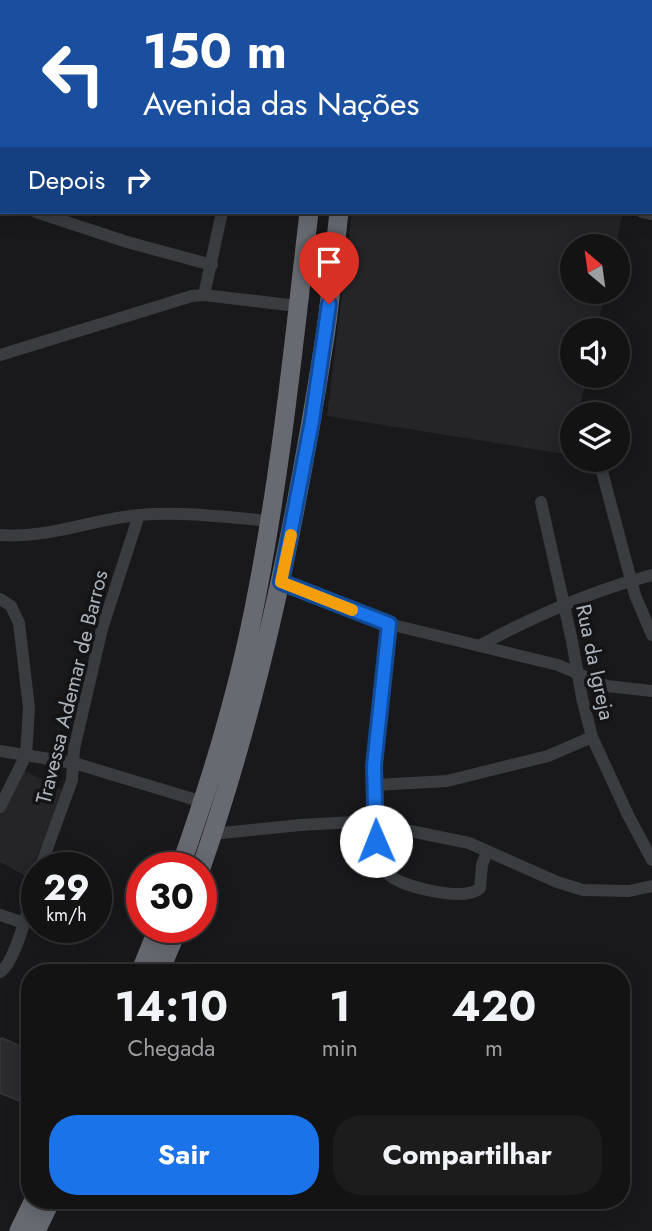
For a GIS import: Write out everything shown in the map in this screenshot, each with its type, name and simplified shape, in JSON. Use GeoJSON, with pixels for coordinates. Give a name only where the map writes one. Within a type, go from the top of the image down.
{"type":"FeatureCollection","features":[{"type":"Feature","properties":{"kind":"highway"},"geometry":{"type":"LineString","coordinates":[[186,852],[234,696],[250,629],[270,521],[309,214]]}},
{"type":"Feature","properties":{"kind":"highway"},"geometry":{"type":"LineString","coordinates":[[206,852],[235,761],[281,582],[324,341],[339,214]]}},
{"type":"Feature","properties":{"kind":"highway"},"geometry":{"type":"LineString","coordinates":[[144,964],[152,943]]}},
{"type":"Feature","properties":{"kind":"highway"},"geometry":{"type":"LineString","coordinates":[[163,964],[172,943]]}},
{"type":"Feature","properties":{"kind":"highway"},"geometry":{"type":"LineString","coordinates":[[19,1231],[30,1209]]}},
{"type":"Feature","properties":{"kind":"highway"},"geometry":{"type":"LineString","coordinates":[[36,1231],[47,1209]]}},
{"type":"Feature","properties":{"kind":"street"},"geometry":{"type":"LineString","coordinates":[[50,214],[72,217],[127,242],[212,265]]}},
{"type":"Feature","properties":{"kind":"street"},"geometry":{"type":"LineString","coordinates":[[204,295],[222,214]]}},
{"type":"Feature","properties":{"kind":"street"},"geometry":{"type":"LineString","coordinates":[[0,355],[175,301],[204,295],[298,306]]}},
{"type":"Feature","properties":{"kind":"street"},"geometry":{"type":"LineString","coordinates":[[602,472],[635,595],[652,635]]}},
{"type":"Feature","properties":{"kind":"street","name":"Rua da Igreja"},"geometry":{"type":"LineString","coordinates":[[541,502],[592,737],[652,860]]}},
{"type":"Feature","properties":{"kind":"street"},"geometry":{"type":"LineString","coordinates":[[0,535],[62,530],[139,515],[205,515],[270,521]]}},
{"type":"Feature","properties":{"kind":"street","name":"Travessa Ademar de Barros"},"geometry":{"type":"LineString","coordinates":[[46,852],[72,780],[76,740],[102,629],[139,515]]}},
{"type":"Feature","properties":{"kind":"street"},"geometry":{"type":"LineString","coordinates":[[479,646],[564,605],[652,575]]}},
{"type":"Feature","properties":{"kind":"street"},"geometry":{"type":"LineString","coordinates":[[281,582],[389,624],[558,665],[607,686],[652,691]]}},
{"type":"Feature","properties":{"kind":"street"},"geometry":{"type":"LineString","coordinates":[[0,599],[13,609],[21,633],[29,708],[26,755],[0,807]]}},
{"type":"Feature","properties":{"kind":"street"},"geometry":{"type":"LineString","coordinates":[[389,624],[374,766],[376,853],[383,870],[396,880],[417,888],[460,894],[476,892],[480,888],[482,865],[488,851]]}},
{"type":"Feature","properties":{"kind":"street"},"geometry":{"type":"LineString","coordinates":[[375,785],[447,781],[532,760],[592,737]]}},
{"type":"Feature","properties":{"kind":"street"},"geometry":{"type":"LineString","coordinates":[[0,751],[74,763],[203,802]]}},
{"type":"Feature","properties":{"kind":"street"},"geometry":{"type":"LineString","coordinates":[[212,834],[300,825],[354,822],[376,824],[469,843],[557,882],[583,890],[629,891],[652,886]]}},
{"type":"Feature","properties":{"kind":"street"},"geometry":{"type":"LineString","coordinates":[[0,915],[21,921]]}},
{"type":"Feature","properties":{"kind":"street"},"geometry":{"type":"LineString","coordinates":[[0,972],[8,964],[21,930]]}},
{"type":"Feature","properties":{"kind":"shaded area"},"geometry":{"type":"Polygon","coordinates":[[[352,214],[623,214],[618,234],[560,234],[560,304],[603,304],[600,318],[560,318],[560,388],[584,388],[581,402],[560,402],[560,453],[327,416],[352,214]]]}},
{"type":"Feature","properties":{"kind":"shaded area"},"geometry":{"type":"Polygon","coordinates":[[[633,214],[652,214],[652,218],[633,214]]]}},
{"type":"Feature","properties":{"kind":"shaded area"},"geometry":{"type":"Polygon","coordinates":[[[21,769],[62,790],[39,852],[21,852],[21,874],[0,862],[0,815],[21,769]]]}},
{"type":"Feature","properties":{"kind":"building"},"geometry":{"type":"Polygon","coordinates":[[[0,1039],[21,1047],[21,1101],[0,1093],[0,1039]]]}},
{"type":"Feature","properties":{"kind":"slow traffic"},"geometry":{"type":"LineString","coordinates":[[291,535],[281,582],[352,610]]}},
{"type":"Feature","properties":{"kind":"route"},"geometry":{"type":"LineString","coordinates":[[329,304],[312,421],[281,582],[389,624],[374,766],[376,841]]}}]}
